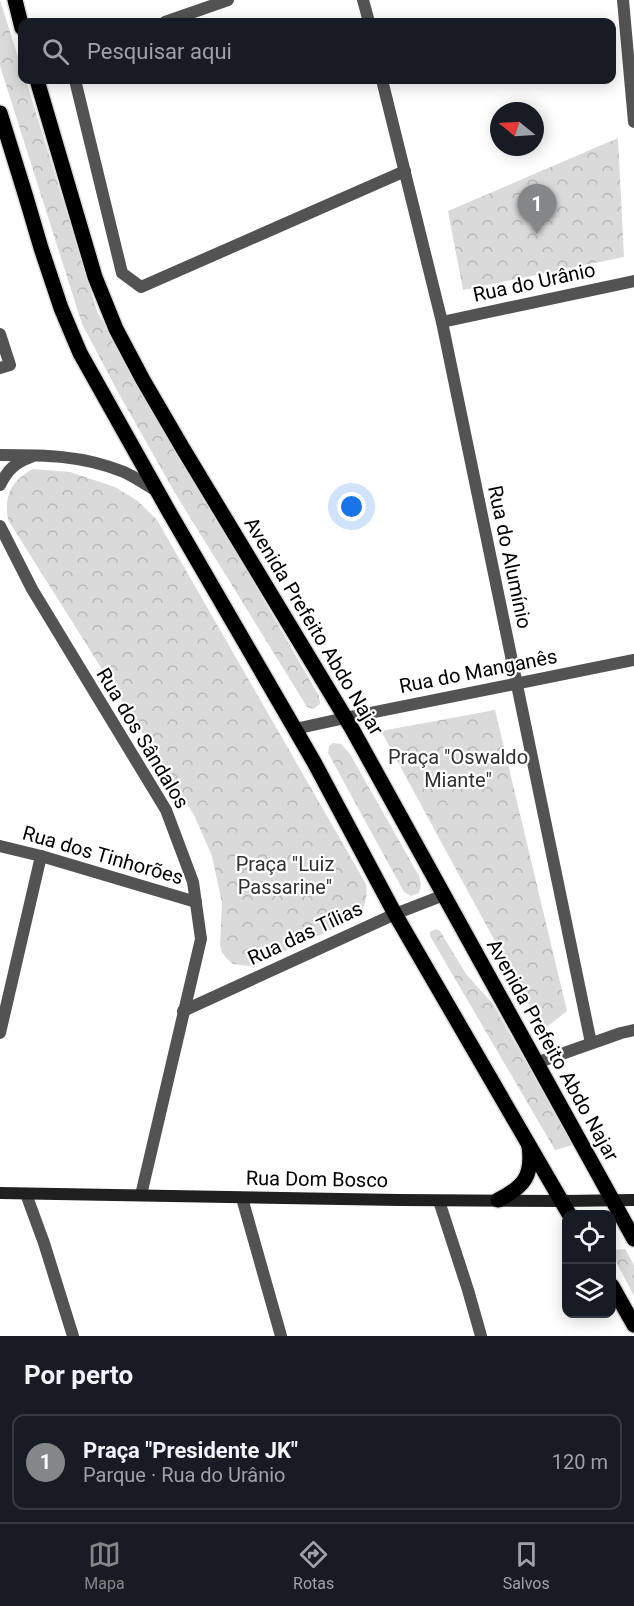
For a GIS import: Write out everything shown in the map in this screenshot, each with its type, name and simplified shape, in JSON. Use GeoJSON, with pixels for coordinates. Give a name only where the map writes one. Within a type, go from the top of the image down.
{"type":"FeatureCollection","features":[{"type":"Feature","properties":{"kind":"main road"},"geometry":{"type":"LineString","coordinates":[[15,0],[20,18]]}},
{"type":"Feature","properties":{"kind":"main road","name":"Avenida Prefeito Abdo Najar"},"geometry":{"type":"LineString","coordinates":[[38,84],[95,277],[116,329],[194,467],[345,718],[634,1239]]}},
{"type":"Feature","properties":{"kind":"main road"},"geometry":{"type":"LineString","coordinates":[[0,113],[41,248],[61,308],[80,353],[314,762],[395,914],[566,1208]]}},
{"type":"Feature","properties":{"kind":"main road"},"geometry":{"type":"LineString","coordinates":[[498,1200],[514,1192],[526,1178],[531,1161],[528,1143]]}},
{"type":"Feature","properties":{"kind":"main road","name":"Rua Dom Bosco"},"geometry":{"type":"LineString","coordinates":[[0,1193],[439,1201],[498,1200],[566,1208],[612,1200],[634,1200]]}},
{"type":"Feature","properties":{"kind":"main road"},"geometry":{"type":"LineString","coordinates":[[616,1293],[634,1325]]}},
{"type":"Feature","properties":{"kind":"street"},"geometry":{"type":"LineString","coordinates":[[176,18],[228,0]]}},
{"type":"Feature","properties":{"kind":"street"},"geometry":{"type":"LineString","coordinates":[[363,0],[368,18]]}},
{"type":"Feature","properties":{"kind":"street"},"geometry":{"type":"LineString","coordinates":[[623,0],[634,122]]}},
{"type":"Feature","properties":{"kind":"street"},"geometry":{"type":"LineString","coordinates":[[76,84],[122,273],[141,287],[405,171]]}},
{"type":"Feature","properties":{"kind":"street","name":"Rua do Alumínio"},"geometry":{"type":"LineString","coordinates":[[383,84],[442,322],[591,1043]]}},
{"type":"Feature","properties":{"kind":"street","name":"Rua do Urânio"},"geometry":{"type":"LineString","coordinates":[[442,322],[634,281]]}},
{"type":"Feature","properties":{"kind":"street"},"geometry":{"type":"LineString","coordinates":[[0,334],[10,365],[0,368]]}},
{"type":"Feature","properties":{"kind":"street"},"geometry":{"type":"LineString","coordinates":[[0,455],[66,456],[98,463],[126,473],[157,491]]}},
{"type":"Feature","properties":{"kind":"street"},"geometry":{"type":"LineString","coordinates":[[0,485],[7,471],[18,462],[35,455]]}},
{"type":"Feature","properties":{"kind":"street","name":"Rua dos Sândalos"},"geometry":{"type":"LineString","coordinates":[[0,526],[32,590],[166,810],[193,882],[201,939],[141,1195]]}},
{"type":"Feature","properties":{"kind":"street","name":"Rua do Manganês"},"geometry":{"type":"LineString","coordinates":[[295,729],[634,660]]}},
{"type":"Feature","properties":{"kind":"street","name":"Rua dos Tinhorões"},"geometry":{"type":"LineString","coordinates":[[0,846],[196,902]]}},
{"type":"Feature","properties":{"kind":"street"},"geometry":{"type":"LineString","coordinates":[[0,1033],[41,856]]}},
{"type":"Feature","properties":{"kind":"street","name":"Rua das Tílias"},"geometry":{"type":"LineString","coordinates":[[183,1011],[395,914],[444,896]]}},
{"type":"Feature","properties":{"kind":"street"},"geometry":{"type":"LineString","coordinates":[[536,1063],[634,1030]]}},
{"type":"Feature","properties":{"kind":"street"},"geometry":{"type":"LineString","coordinates":[[26,1194],[73,1336]]}},
{"type":"Feature","properties":{"kind":"street"},"geometry":{"type":"LineString","coordinates":[[242,1198],[280,1336]]}},
{"type":"Feature","properties":{"kind":"street"},"geometry":{"type":"LineString","coordinates":[[439,1201],[481,1336]]}},
{"type":"Feature","properties":{"kind":"green space"},"geometry":{"type":"Polygon","coordinates":[[[0,0],[18,57],[18,84],[27,84],[97,311],[319,696],[320,704],[313,709],[307,707],[175,493],[82,324],[0,66],[0,0]]]}},
{"type":"Feature","properties":{"kind":"green space"},"geometry":{"type":"Polygon","coordinates":[[[618,138],[624,257],[463,290],[448,211],[618,138]]]}},
{"type":"Feature","properties":{"kind":"green space","name":"Praça \"Luiz Passarine\""},"geometry":{"type":"Polygon","coordinates":[[[33,469],[70,472],[115,487],[138,501],[157,520],[366,884],[365,903],[355,919],[256,964],[249,966],[233,964],[227,959],[220,945],[222,903],[212,856],[194,815],[8,520],[8,496],[14,484],[33,469]]]}},
{"type":"Feature","properties":{"kind":"green space","name":"Praça \"Oswaldo Miante\""},"geometry":{"type":"Polygon","coordinates":[[[495,710],[567,1011],[543,1030],[381,731],[495,710]]]}},
{"type":"Feature","properties":{"kind":"green space"},"geometry":{"type":"Polygon","coordinates":[[[333,743],[341,744],[350,754],[419,876],[421,885],[419,893],[411,896],[404,892],[328,753],[329,746],[333,743]]]}},
{"type":"Feature","properties":{"kind":"green space"},"geometry":{"type":"Polygon","coordinates":[[[436,929],[440,931],[466,974],[493,1004],[573,1145],[555,1150],[430,936],[430,932],[436,929]]]}},
{"type":"Feature","properties":{"kind":"green space"},"geometry":{"type":"Polygon","coordinates":[[[625,1249],[634,1265],[634,1296],[616,1262],[616,1250],[625,1249]]]}},
{"type":"Feature","properties":{"kind":"place","name":"Praça \"Presidente JK\""},"geometry":{"type":"Point","coordinates":[537,234]}}]}
